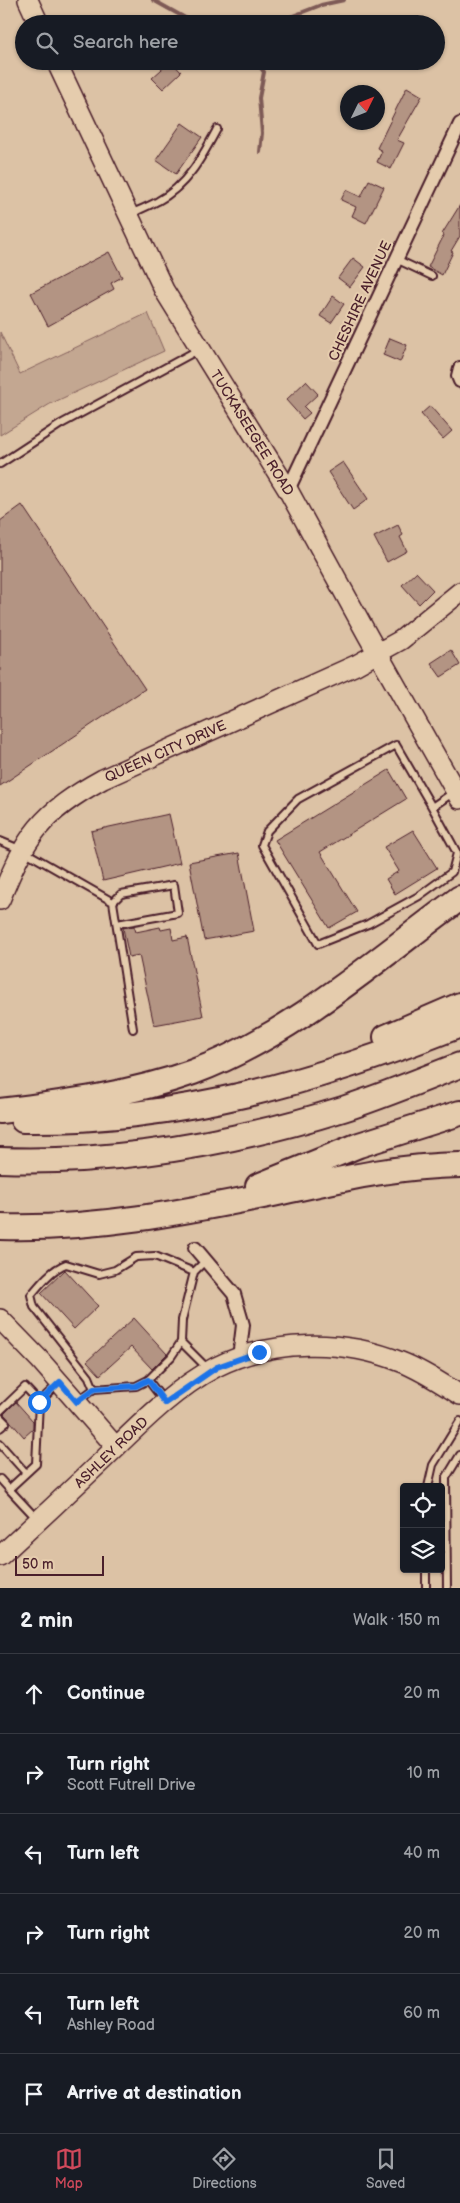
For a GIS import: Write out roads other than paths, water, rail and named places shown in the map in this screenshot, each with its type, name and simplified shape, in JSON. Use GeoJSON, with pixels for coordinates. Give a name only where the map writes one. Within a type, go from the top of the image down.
{"type":"FeatureCollection","features":[{"type":"Feature","properties":{"kind":"highway"},"geometry":{"type":"LineString","coordinates":[[0,1111],[45,1105],[135,1088],[194,1072],[224,1059],[288,1025],[460,898]]}},
{"type":"Feature","properties":{"kind":"highway"},"geometry":{"type":"LineString","coordinates":[[202,1105],[374,1042],[460,1005]]}},
{"type":"Feature","properties":{"kind":"highway"},"geometry":{"type":"LineString","coordinates":[[0,1120],[91,1119],[202,1105],[293,1084],[348,1067],[460,1025]]}},
{"type":"Feature","properties":{"kind":"highway"},"geometry":{"type":"LineString","coordinates":[[0,1160],[58,1159],[129,1154],[227,1139],[344,1108],[460,1065]]}},
{"type":"Feature","properties":{"kind":"highway"},"geometry":{"type":"LineString","coordinates":[[210,1206],[359,1146],[460,1113]]}},
{"type":"Feature","properties":{"kind":"highway"},"geometry":{"type":"LineString","coordinates":[[0,1227],[74,1226],[122,1221],[210,1206],[392,1169],[460,1166]]}},
{"type":"Feature","properties":{"kind":"street"},"geometry":{"type":"LineString","coordinates":[[28,0],[35,15]]}},
{"type":"Feature","properties":{"kind":"street","name":"TUCKASEEGEE ROAD"},"geometry":{"type":"LineString","coordinates":[[60,70],[164,290],[199,350],[288,490],[458,795]]}},
{"type":"Feature","properties":{"kind":"street","name":"CHESHIRE AVENUE"},"geometry":{"type":"LineString","coordinates":[[288,490],[460,124]]}},
{"type":"Feature","properties":{"kind":"street"},"geometry":{"type":"LineString","coordinates":[[460,368],[458,376],[460,381]]}},
{"type":"Feature","properties":{"kind":"street","name":"QUEEN CITY DRIVE"},"geometry":{"type":"LineString","coordinates":[[0,900],[22,850],[34,831],[47,816],[76,794],[103,778],[270,705],[378,654],[401,640],[460,592]]}},
{"type":"Feature","properties":{"kind":"street"},"geometry":{"type":"LineString","coordinates":[[195,1248],[234,1294],[242,1326],[239,1358]]}},
{"type":"Feature","properties":{"kind":"street"},"geometry":{"type":"LineString","coordinates":[[0,1319],[60,1382],[116,1447]]}},
{"type":"Feature","properties":{"kind":"street","name":"ASHLEY ROAD"},"geometry":{"type":"LineString","coordinates":[[0,1556],[152,1412],[210,1371],[239,1358],[286,1347],[348,1348],[400,1361],[427,1374],[460,1395]]}},
{"type":"Feature","properties":{"kind":"lane"},"geometry":{"type":"LineString","coordinates":[[128,215],[158,201],[186,180],[200,161],[217,129]]}},
{"type":"Feature","properties":{"kind":"lane"},"geometry":{"type":"LineString","coordinates":[[396,259],[432,276]]}},
{"type":"Feature","properties":{"kind":"lane"},"geometry":{"type":"LineString","coordinates":[[0,464],[61,424],[199,350]]}},
{"type":"Feature","properties":{"kind":"lane"},"geometry":{"type":"LineString","coordinates":[[396,745],[432,807],[457,853],[452,872],[419,896],[368,924],[318,944],[262,845],[267,831],[298,800],[396,745]]}},
{"type":"Feature","properties":{"kind":"lane"},"geometry":{"type":"LineString","coordinates":[[432,807],[458,795]]}},
{"type":"Feature","properties":{"kind":"lane"},"geometry":{"type":"LineString","coordinates":[[0,841],[22,850],[113,902],[133,1029]]}},
{"type":"Feature","properties":{"kind":"lane"},"geometry":{"type":"LineString","coordinates":[[113,902],[121,894],[174,885],[178,913],[117,924]]}},
{"type":"Feature","properties":{"kind":"lane"},"geometry":{"type":"LineString","coordinates":[[94,1389],[89,1377],[34,1306],[31,1295],[40,1284],[66,1264],[99,1274],[114,1270],[136,1257],[155,1256],[194,1272]]}},
{"type":"Feature","properties":{"kind":"lane"},"geometry":{"type":"LineString","coordinates":[[77,1402],[94,1389],[136,1386],[148,1380],[171,1357],[182,1342],[182,1320],[194,1272],[206,1260]]}},
{"type":"Feature","properties":{"kind":"lane"},"geometry":{"type":"LineString","coordinates":[[182,1342],[210,1371]]}},
{"type":"Feature","properties":{"kind":"lane"},"geometry":{"type":"LineString","coordinates":[[148,1380],[165,1403]]}},
{"type":"Feature","properties":{"kind":"lane"},"geometry":{"type":"LineString","coordinates":[[9,1489],[36,1464],[39,1402],[60,1382]]}},
{"type":"Feature","properties":{"kind":"lane"},"geometry":{"type":"LineString","coordinates":[[0,1411],[25,1387],[39,1402]]}},
{"type":"Feature","properties":{"kind":"lane"},"geometry":{"type":"LineString","coordinates":[[0,1417],[6,1423],[0,1428]]}},
{"type":"Feature","properties":{"kind":"lane"},"geometry":{"type":"LineString","coordinates":[[429,1483],[433,1465],[460,1421]]}},
{"type":"Feature","properties":{"kind":"lane"},"geometry":{"type":"LineString","coordinates":[[0,1444],[26,1473]]}},
{"type":"Feature","properties":{"kind":"lane"},"geometry":{"type":"LineString","coordinates":[[444,1528],[446,1478],[460,1455]]}},
{"type":"Feature","properties":{"kind":"lane"},"geometry":{"type":"LineString","coordinates":[[0,1479],[38,1521]]}},
{"type":"Feature","properties":{"kind":"lane"},"geometry":{"type":"LineString","coordinates":[[445,1553],[447,1588]]}},
{"type":"Feature","properties":{"kind":"lane"},"geometry":{"type":"LineString","coordinates":[[426,1573],[426,1588]]}},
{"type":"Feature","properties":{"kind":"waterway"},"geometry":{"type":"LineString","coordinates":[[153,0],[180,15]]}},
{"type":"Feature","properties":{"kind":"waterway"},"geometry":{"type":"LineString","coordinates":[[295,15],[321,5],[344,0]]}},
{"type":"Feature","properties":{"kind":"waterway"},"geometry":{"type":"LineString","coordinates":[[260,152],[262,133],[259,98],[264,72],[263,70]]}}]}
